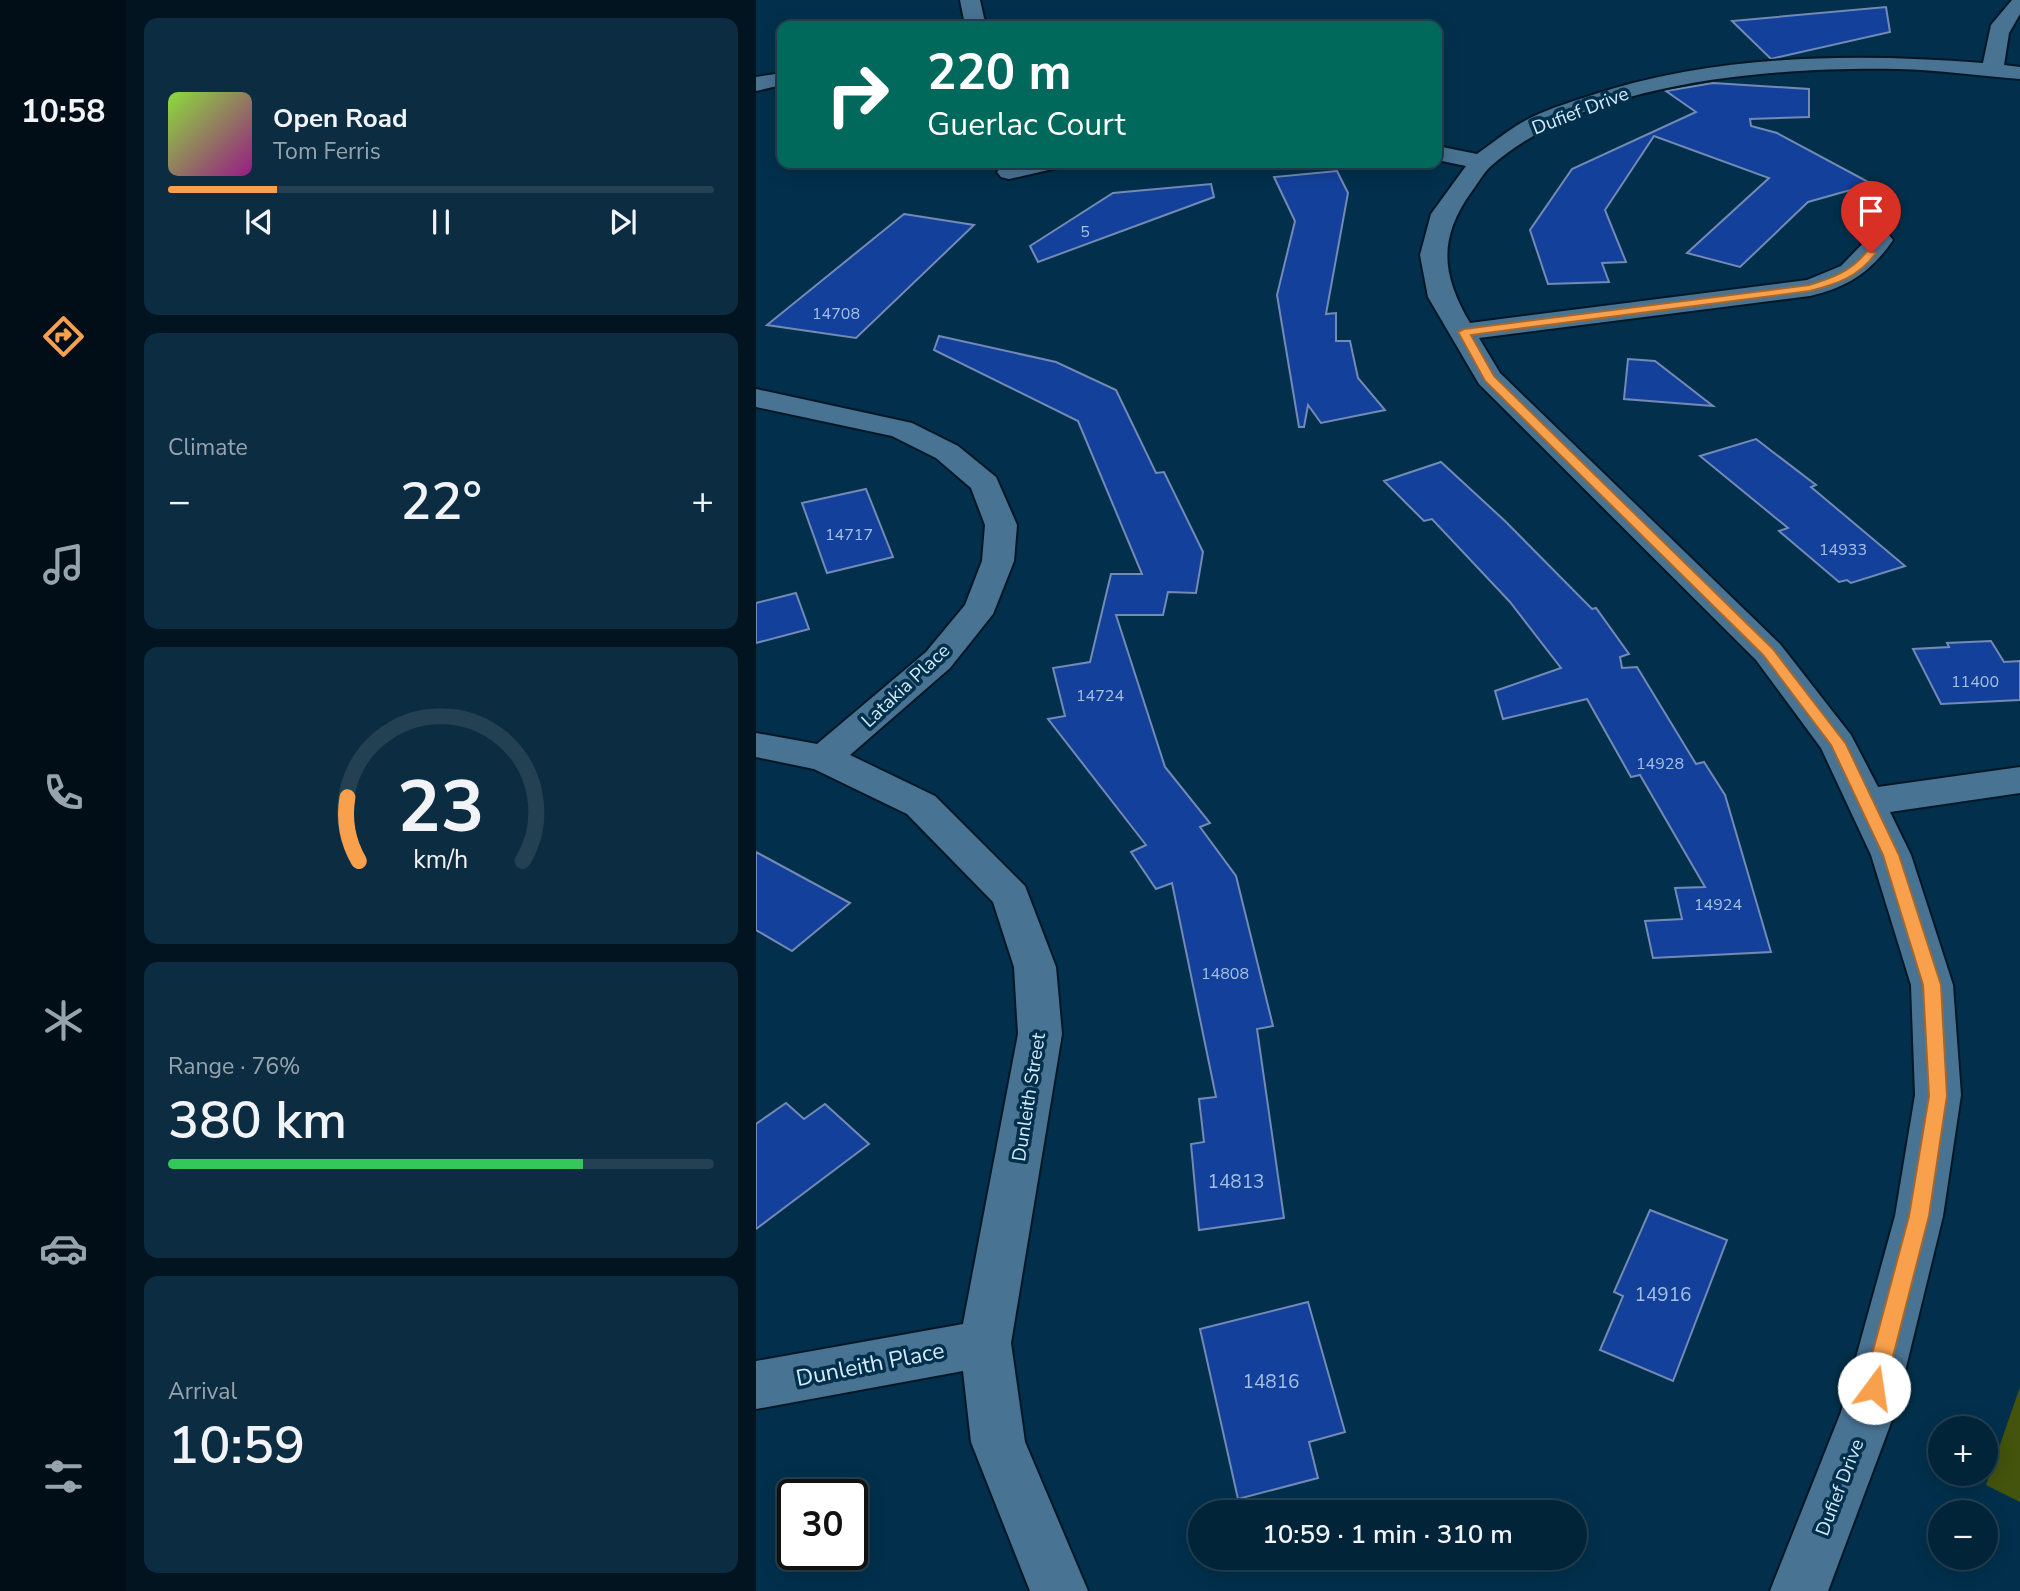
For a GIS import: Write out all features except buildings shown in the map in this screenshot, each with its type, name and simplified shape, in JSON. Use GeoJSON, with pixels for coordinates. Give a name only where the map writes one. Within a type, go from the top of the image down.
{"type":"FeatureCollection","features":[{"type":"Feature","properties":{"kind":"street"},"geometry":{"type":"LineString","coordinates":[[970,0],[975,21]]}},
{"type":"Feature","properties":{"kind":"street"},"geometry":{"type":"LineString","coordinates":[[2007,71],[1998,29],[2007,14],[2020,3]]}},
{"type":"Feature","properties":{"kind":"street","name":"Dufief Drive"},"geometry":{"type":"LineString","coordinates":[[1799,1591],[1868,1412],[1919,1216],[1938,1096],[1932,985],[1891,855],[1838,744],[1768,652],[1489,378],[1441,297],[1433,255],[1443,214],[1481,162],[1525,130],[1567,111],[1630,90],[1683,78],[1768,66],[1827,63],[1901,63],[2007,71]]}},
{"type":"Feature","properties":{"kind":"street"},"geometry":{"type":"LineString","coordinates":[[756,84],[777,80]]}},
{"type":"Feature","properties":{"kind":"street"},"geometry":{"type":"LineString","coordinates":[[1442,154],[1481,162]]}},
{"type":"Feature","properties":{"kind":"street"},"geometry":{"type":"LineString","coordinates":[[1009,172],[1027,168]]}},
{"type":"Feature","properties":{"kind":"street"},"geometry":{"type":"LineString","coordinates":[[1464,332],[1810,288],[1838,280],[1861,266],[1880,240]]}},
{"type":"Feature","properties":{"kind":"street","name":"Latakia Place"},"geometry":{"type":"LineString","coordinates":[[756,398],[901,429],[947,452],[985,484],[1001,524],[998,561],[981,607],[938,660],[824,758]]}},
{"type":"Feature","properties":{"kind":"street","name":"Dunleith Street"},"geometry":{"type":"LineString","coordinates":[[756,745],[824,758],[921,804],[1011,896],[1035,967],[1040,1034],[985,1343],[998,1442],[1059,1591]]}},
{"type":"Feature","properties":{"kind":"street"},"geometry":{"type":"LineString","coordinates":[[1866,802],[2020,780]]}},
{"type":"Feature","properties":{"kind":"street","name":"Dunleith Place"},"geometry":{"type":"LineString","coordinates":[[756,1385],[985,1343]]}},
{"type":"Feature","properties":{"kind":"green space"},"geometry":{"type":"Polygon","coordinates":[[[2020,1387],[2020,1502],[1988,1486],[1998,1486],[1998,1450],[2020,1387]]]}},
{"type":"Feature","properties":{"kind":"route"},"geometry":{"type":"LineString","coordinates":[[1871,253],[1861,266],[1838,280],[1810,288],[1464,332],[1489,378],[1768,652],[1838,744],[1891,855],[1932,985],[1938,1096],[1919,1216],[1874,1388]]}}]}
